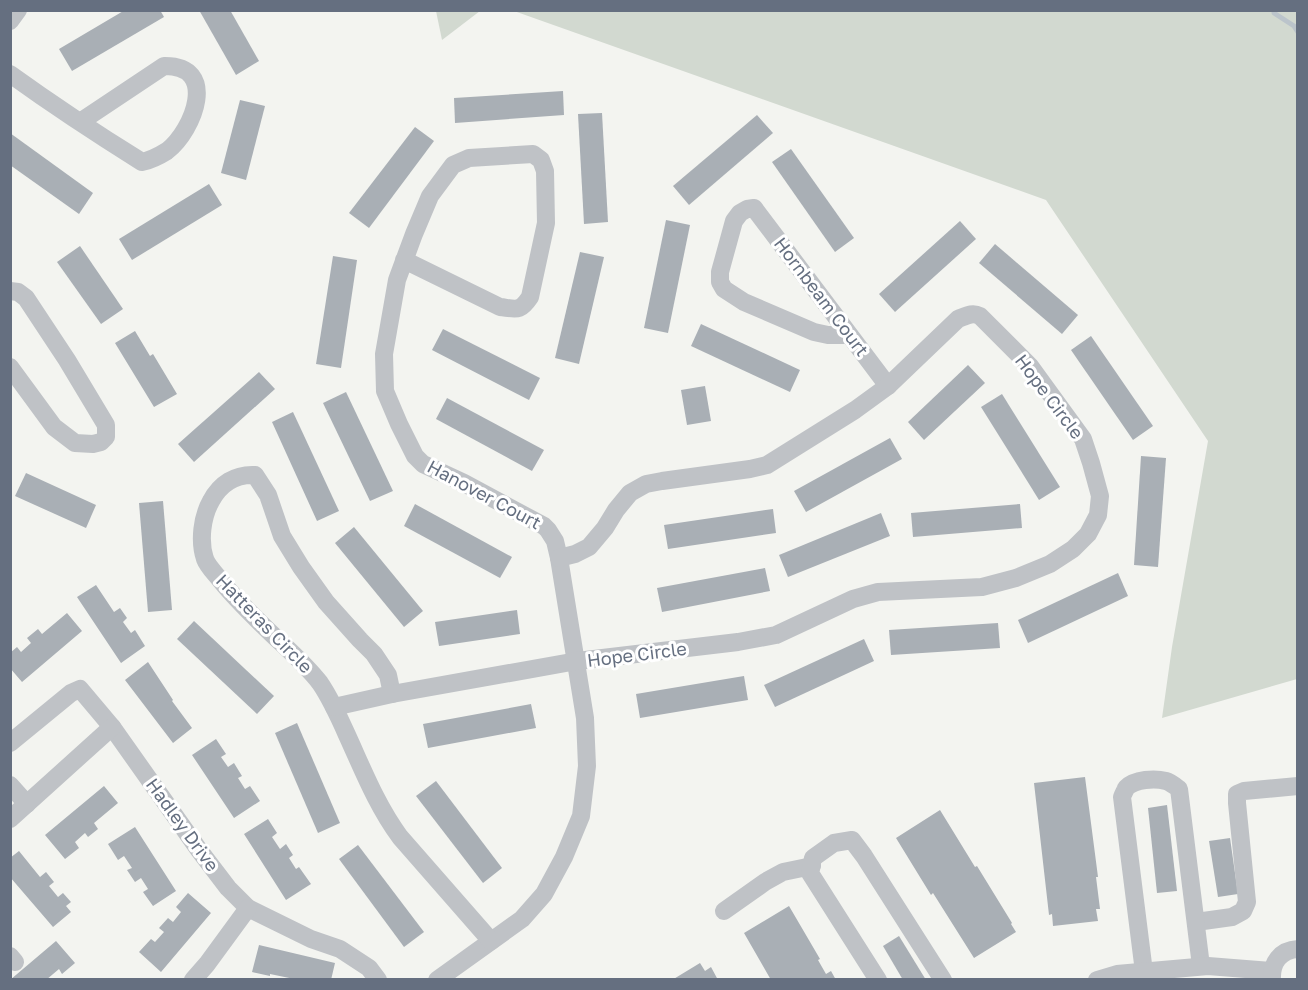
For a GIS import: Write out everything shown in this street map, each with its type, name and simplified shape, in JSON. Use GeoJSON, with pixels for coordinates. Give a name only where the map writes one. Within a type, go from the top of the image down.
{"type":"FeatureCollection","features":[{"type":"Feature","properties":{"kind":"street"},"geometry":{"type":"LineString","coordinates":[[10,21],[18,10]]}},
{"type":"Feature","properties":{"kind":"street"},"geometry":{"type":"LineString","coordinates":[[10,74],[49,102],[80,122],[142,162],[152,160],[168,150],[182,135],[194,110],[198,93],[194,78],[184,69],[164,66],[80,122]]}},
{"type":"Feature","properties":{"kind":"street","name":"Hanover Court"},"geometry":{"type":"LineString","coordinates":[[404,260],[500,308],[524,307],[530,297],[546,223],[545,171],[541,160],[533,154],[469,158],[453,165],[430,196],[404,260],[396,280],[384,354],[385,392],[399,424],[416,456],[423,464],[544,526],[555,541],[585,718],[587,766],[581,816],[564,857],[544,894],[522,919],[437,980]]}},
{"type":"Feature","properties":{"kind":"street","name":"Hornbeam Court"},"geometry":{"type":"LineString","coordinates":[[849,335],[814,332],[744,302],[724,290],[720,282],[720,272],[734,221],[740,213],[754,208],[888,387]]}},
{"type":"Feature","properties":{"kind":"street"},"geometry":{"type":"LineString","coordinates":[[10,291],[18,292],[26,298],[68,360],[106,425],[106,437],[93,444],[75,444],[54,427],[10,367]]}},
{"type":"Feature","properties":{"kind":"street","name":"Hope Circle"},"geometry":{"type":"LineString","coordinates":[[334,707],[392,694],[577,661],[727,644],[776,635],[853,599],[878,592],[982,587],[1016,578],[1050,564],[1073,549],[1088,534],[1098,515],[1100,496],[1083,439],[1030,366],[980,316],[969,314],[958,319],[888,387],[767,465],[646,484],[630,494],[616,510],[590,548],[559,558]]}},
{"type":"Feature","properties":{"kind":"street","name":"Hatteras Circle"},"geometry":{"type":"LineString","coordinates":[[392,694],[388,675],[374,654],[326,602],[301,567],[282,536],[268,495],[255,475],[236,477],[222,485],[215,492],[203,523],[203,549],[206,561],[230,592],[319,682],[334,707],[371,788],[389,821],[400,837],[490,941]]}},
{"type":"Feature","properties":{"kind":"street","name":"Hadley Drive"},"geometry":{"type":"LineString","coordinates":[[10,743],[71,693],[80,689],[112,728],[228,888],[248,908],[311,939],[340,949],[369,968],[378,980]]}},
{"type":"Feature","properties":{"kind":"street"},"geometry":{"type":"LineString","coordinates":[[10,819],[112,728]]}},
{"type":"Feature","properties":{"kind":"street"},"geometry":{"type":"LineString","coordinates":[[1144,972],[1122,797],[1126,788],[1133,783],[1155,780],[1168,781],[1179,789],[1201,966]]}},
{"type":"Feature","properties":{"kind":"street"},"geometry":{"type":"LineString","coordinates":[[10,785],[27,804]]}},
{"type":"Feature","properties":{"kind":"street"},"geometry":{"type":"LineString","coordinates":[[1196,922],[1233,917],[1243,911],[1247,902],[1237,794],[1244,791],[1298,786]]}},
{"type":"Feature","properties":{"kind":"street"},"geometry":{"type":"LineString","coordinates":[[878,980],[810,873],[813,858],[834,843],[852,840],[943,980]]}},
{"type":"Feature","properties":{"kind":"street"},"geometry":{"type":"LineString","coordinates":[[724,911],[783,872],[812,866]]}},
{"type":"Feature","properties":{"kind":"street"},"geometry":{"type":"LineString","coordinates":[[193,980],[248,908]]}},
{"type":"Feature","properties":{"kind":"street"},"geometry":{"type":"LineString","coordinates":[[1097,980],[1117,974],[1201,966],[1272,975],[1278,957],[1285,952],[1298,950]]}},
{"type":"Feature","properties":{"kind":"shaded area"},"geometry":{"type":"Polygon","coordinates":[[[436,10],[480,11],[442,40],[436,10]]]}},
{"type":"Feature","properties":{"kind":"shaded area"},"geometry":{"type":"Polygon","coordinates":[[[514,11],[1297,11],[1297,679],[1162,718],[1208,441],[1046,200],[514,11]]]}},
{"type":"Feature","properties":{"kind":"building"},"geometry":{"type":"Polygon","coordinates":[[[125,10],[160,10],[164,17],[72,71],[59,49],[125,10]]]}},
{"type":"Feature","properties":{"kind":"building"},"geometry":{"type":"Polygon","coordinates":[[[199,10],[230,10],[259,61],[236,75],[199,10]]]}},
{"type":"Feature","properties":{"kind":"building"},"geometry":{"type":"Polygon","coordinates":[[[563,91],[564,115],[455,123],[454,98],[563,91]]]}},
{"type":"Feature","properties":{"kind":"building"},"geometry":{"type":"Polygon","coordinates":[[[240,100],[265,106],[246,180],[221,173],[240,100]]]}},
{"type":"Feature","properties":{"kind":"building"},"geometry":{"type":"Polygon","coordinates":[[[602,113],[608,222],[584,224],[578,114],[602,113]]]}},
{"type":"Feature","properties":{"kind":"building"},"geometry":{"type":"Polygon","coordinates":[[[757,115],[773,133],[689,205],[673,186],[757,115]]]}},
{"type":"Feature","properties":{"kind":"building"},"geometry":{"type":"Polygon","coordinates":[[[415,127],[434,141],[369,228],[349,213],[415,127]]]}},
{"type":"Feature","properties":{"kind":"building"},"geometry":{"type":"Polygon","coordinates":[[[10,133],[93,193],[79,214],[10,165],[10,133]]]}},
{"type":"Feature","properties":{"kind":"building"},"geometry":{"type":"Polygon","coordinates":[[[791,149],[854,238],[835,252],[772,162],[791,149]]]}},
{"type":"Feature","properties":{"kind":"building"},"geometry":{"type":"Polygon","coordinates":[[[209,184],[222,205],[132,260],[119,239],[209,184]]]}},
{"type":"Feature","properties":{"kind":"building"},"geometry":{"type":"Polygon","coordinates":[[[666,220],[690,225],[668,333],[644,328],[666,220]]]}},
{"type":"Feature","properties":{"kind":"building"},"geometry":{"type":"Polygon","coordinates":[[[960,221],[976,239],[895,312],[879,294],[960,221]]]}},
{"type":"Feature","properties":{"kind":"building"},"geometry":{"type":"Polygon","coordinates":[[[995,244],[1078,315],[1062,334],[979,263],[995,244]]]}},
{"type":"Feature","properties":{"kind":"building"},"geometry":{"type":"Polygon","coordinates":[[[80,246],[123,309],[101,324],[57,262],[80,246]]]}},
{"type":"Feature","properties":{"kind":"building"},"geometry":{"type":"Polygon","coordinates":[[[580,252],[604,257],[579,364],[555,358],[580,252]]]}},
{"type":"Feature","properties":{"kind":"building"},"geometry":{"type":"Polygon","coordinates":[[[333,256],[357,260],[341,368],[316,364],[333,256]]]}},
{"type":"Feature","properties":{"kind":"building"},"geometry":{"type":"Polygon","coordinates":[[[701,324],[800,370],[790,392],[691,346],[701,324]]]}},
{"type":"Feature","properties":{"kind":"building"},"geometry":{"type":"Polygon","coordinates":[[[443,329],[540,378],[529,400],[432,350],[443,329]]]}},
{"type":"Feature","properties":{"kind":"building"},"geometry":{"type":"Polygon","coordinates":[[[135,331],[150,356],[153,354],[177,394],[154,407],[115,343],[135,331]]]}},
{"type":"Feature","properties":{"kind":"building"},"geometry":{"type":"Polygon","coordinates":[[[1091,336],[1153,426],[1133,440],[1071,350],[1091,336]]]}},
{"type":"Feature","properties":{"kind":"building"},"geometry":{"type":"Polygon","coordinates":[[[968,365],[985,383],[924,440],[908,422],[968,365]]]}},
{"type":"Feature","properties":{"kind":"building"},"geometry":{"type":"Polygon","coordinates":[[[259,372],[275,389],[194,462],[178,444],[259,372]]]}},
{"type":"Feature","properties":{"kind":"building"},"geometry":{"type":"Polygon","coordinates":[[[705,386],[711,421],[687,425],[681,390],[705,386]]]}},
{"type":"Feature","properties":{"kind":"building"},"geometry":{"type":"Polygon","coordinates":[[[346,392],[393,491],[370,501],[323,403],[346,392]]]}},
{"type":"Feature","properties":{"kind":"building"},"geometry":{"type":"Polygon","coordinates":[[[1002,394],[1060,487],[1039,500],[981,407],[1002,394]]]}},
{"type":"Feature","properties":{"kind":"building"},"geometry":{"type":"Polygon","coordinates":[[[447,398],[544,450],[532,471],[436,419],[447,398]]]}},
{"type":"Feature","properties":{"kind":"building"},"geometry":{"type":"Polygon","coordinates":[[[293,412],[339,511],[317,521],[272,422],[293,412]]]}},
{"type":"Feature","properties":{"kind":"building"},"geometry":{"type":"Polygon","coordinates":[[[890,438],[902,459],[806,512],[794,491],[890,438]]]}},
{"type":"Feature","properties":{"kind":"building"},"geometry":{"type":"Polygon","coordinates":[[[1141,456],[1166,458],[1158,567],[1134,565],[1141,456]]]}},
{"type":"Feature","properties":{"kind":"building"},"geometry":{"type":"Polygon","coordinates":[[[26,473],[96,505],[86,528],[15,496],[26,473]]]}},
{"type":"Feature","properties":{"kind":"building"},"geometry":{"type":"Polygon","coordinates":[[[163,501],[172,610],[148,612],[139,503],[163,501]]]}},
{"type":"Feature","properties":{"kind":"building"},"geometry":{"type":"Polygon","coordinates":[[[415,504],[512,557],[500,578],[404,526],[415,504]]]}},
{"type":"Feature","properties":{"kind":"building"},"geometry":{"type":"Polygon","coordinates":[[[1020,504],[1022,528],[913,537],[911,513],[1020,504]]]}},
{"type":"Feature","properties":{"kind":"building"},"geometry":{"type":"Polygon","coordinates":[[[773,509],[776,533],[668,549],[664,525],[773,509]]]}},
{"type":"Feature","properties":{"kind":"building"},"geometry":{"type":"Polygon","coordinates":[[[881,513],[890,536],[788,577],[779,555],[881,513]]]}},
{"type":"Feature","properties":{"kind":"building"},"geometry":{"type":"Polygon","coordinates":[[[354,527],[423,611],[404,627],[335,543],[354,527]]]}},
{"type":"Feature","properties":{"kind":"building"},"geometry":{"type":"Polygon","coordinates":[[[765,568],[770,591],[662,612],[657,588],[765,568]]]}},
{"type":"Feature","properties":{"kind":"building"},"geometry":{"type":"Polygon","coordinates":[[[1118,573],[1128,596],[1028,643],[1018,620],[1118,573]]]}},
{"type":"Feature","properties":{"kind":"building"},"geometry":{"type":"Polygon","coordinates":[[[96,585],[114,612],[120,608],[127,618],[123,622],[131,633],[135,630],[145,646],[121,663],[77,597],[96,585]]]}},
{"type":"Feature","properties":{"kind":"building"},"geometry":{"type":"Polygon","coordinates":[[[517,610],[520,634],[439,646],[435,622],[517,610]]]}},
{"type":"Feature","properties":{"kind":"building"},"geometry":{"type":"Polygon","coordinates":[[[67,613],[82,631],[22,682],[10,668],[10,653],[17,647],[21,652],[31,643],[27,638],[38,629],[42,634],[67,613]]]}},
{"type":"Feature","properties":{"kind":"building"},"geometry":{"type":"Polygon","coordinates":[[[194,621],[274,696],[257,714],[177,639],[194,621]]]}},
{"type":"Feature","properties":{"kind":"building"},"geometry":{"type":"Polygon","coordinates":[[[998,623],[1000,648],[891,655],[889,630],[998,623]]]}},
{"type":"Feature","properties":{"kind":"building"},"geometry":{"type":"Polygon","coordinates":[[[864,639],[874,661],[775,707],[764,685],[864,639]]]}},
{"type":"Feature","properties":{"kind":"building"},"geometry":{"type":"Polygon","coordinates":[[[148,662],[192,728],[173,743],[125,680],[148,662]]]}},
{"type":"Feature","properties":{"kind":"building"},"geometry":{"type":"Polygon","coordinates":[[[744,676],[748,700],[640,718],[636,694],[744,676]]]}},
{"type":"Feature","properties":{"kind":"building"},"geometry":{"type":"Polygon","coordinates":[[[531,704],[536,728],[428,748],[423,724],[531,704]]]}},
{"type":"Feature","properties":{"kind":"building"},"geometry":{"type":"Polygon","coordinates":[[[297,723],[340,823],[318,833],[275,733],[297,723]]]}},
{"type":"Feature","properties":{"kind":"building"},"geometry":{"type":"Polygon","coordinates":[[[216,739],[226,754],[221,757],[228,767],[234,763],[242,776],[238,778],[245,789],[250,786],[260,801],[234,818],[192,755],[216,739]]]}},
{"type":"Feature","properties":{"kind":"building"},"geometry":{"type":"Polygon","coordinates":[[[1085,777],[1098,877],[1096,877],[1100,909],[1096,909],[1098,921],[1053,926],[1052,914],[1049,915],[1034,783],[1085,777]]]}},
{"type":"Feature","properties":{"kind":"building"},"geometry":{"type":"Polygon","coordinates":[[[436,781],[502,868],[483,883],[416,796],[436,781]]]}},
{"type":"Feature","properties":{"kind":"building"},"geometry":{"type":"Polygon","coordinates":[[[104,786],[118,803],[94,823],[98,829],[88,837],[85,833],[75,842],[79,848],[65,859],[45,835],[104,786]]]}},
{"type":"Feature","properties":{"kind":"building"},"geometry":{"type":"Polygon","coordinates":[[[1167,805],[1177,891],[1157,893],[1148,808],[1167,805]]]}},
{"type":"Feature","properties":{"kind":"building"},"geometry":{"type":"Polygon","coordinates":[[[940,810],[1016,932],[974,958],[896,838],[940,810]]]}},
{"type":"Feature","properties":{"kind":"building"},"geometry":{"type":"Polygon","coordinates":[[[268,819],[277,833],[272,837],[280,849],[286,844],[293,855],[289,858],[296,869],[299,867],[311,884],[286,900],[244,834],[268,819]]]}},
{"type":"Feature","properties":{"kind":"building"},"geometry":{"type":"Polygon","coordinates":[[[135,827],[176,891],[153,906],[143,892],[148,889],[141,878],[135,882],[127,870],[132,868],[124,856],[118,860],[108,844],[135,827]]]}},
{"type":"Feature","properties":{"kind":"building"},"geometry":{"type":"Polygon","coordinates":[[[1230,838],[1238,894],[1218,897],[1209,841],[1230,838]]]}},
{"type":"Feature","properties":{"kind":"building"},"geometry":{"type":"Polygon","coordinates":[[[358,845],[424,932],[404,947],[339,859],[358,845]]]}},
{"type":"Feature","properties":{"kind":"building"},"geometry":{"type":"Polygon","coordinates":[[[19,851],[40,877],[46,872],[54,882],[49,886],[58,897],[63,893],[71,902],[66,906],[71,912],[53,927],[10,877],[10,858],[19,851]]]}},
{"type":"Feature","properties":{"kind":"building"},"geometry":{"type":"Polygon","coordinates":[[[188,893],[211,913],[161,972],[139,952],[151,939],[155,942],[164,932],[159,928],[168,918],[173,922],[181,912],[176,907],[188,893]]]}},
{"type":"Feature","properties":{"kind":"building"},"geometry":{"type":"Polygon","coordinates":[[[789,906],[820,959],[818,960],[826,974],[831,971],[836,980],[771,980],[744,933],[789,906]]]}},
{"type":"Feature","properties":{"kind":"building"},"geometry":{"type":"Polygon","coordinates":[[[899,936],[926,980],[903,980],[883,946],[899,936]]]}},
{"type":"Feature","properties":{"kind":"building"},"geometry":{"type":"Polygon","coordinates":[[[56,941],[75,963],[62,974],[59,969],[46,980],[10,980],[56,941]]]}},
{"type":"Feature","properties":{"kind":"building"},"geometry":{"type":"Polygon","coordinates":[[[259,945],[335,963],[331,980],[299,980],[252,972],[259,945]]]}},
{"type":"Feature","properties":{"kind":"building"},"geometry":{"type":"Polygon","coordinates":[[[700,963],[705,971],[711,967],[718,980],[672,980],[700,963]]]}},
{"type":"Feature","properties":{"kind":"waterway"},"geometry":{"type":"LineString","coordinates":[[1274,10],[1274,13],[1294,26],[1298,32]]}}]}
